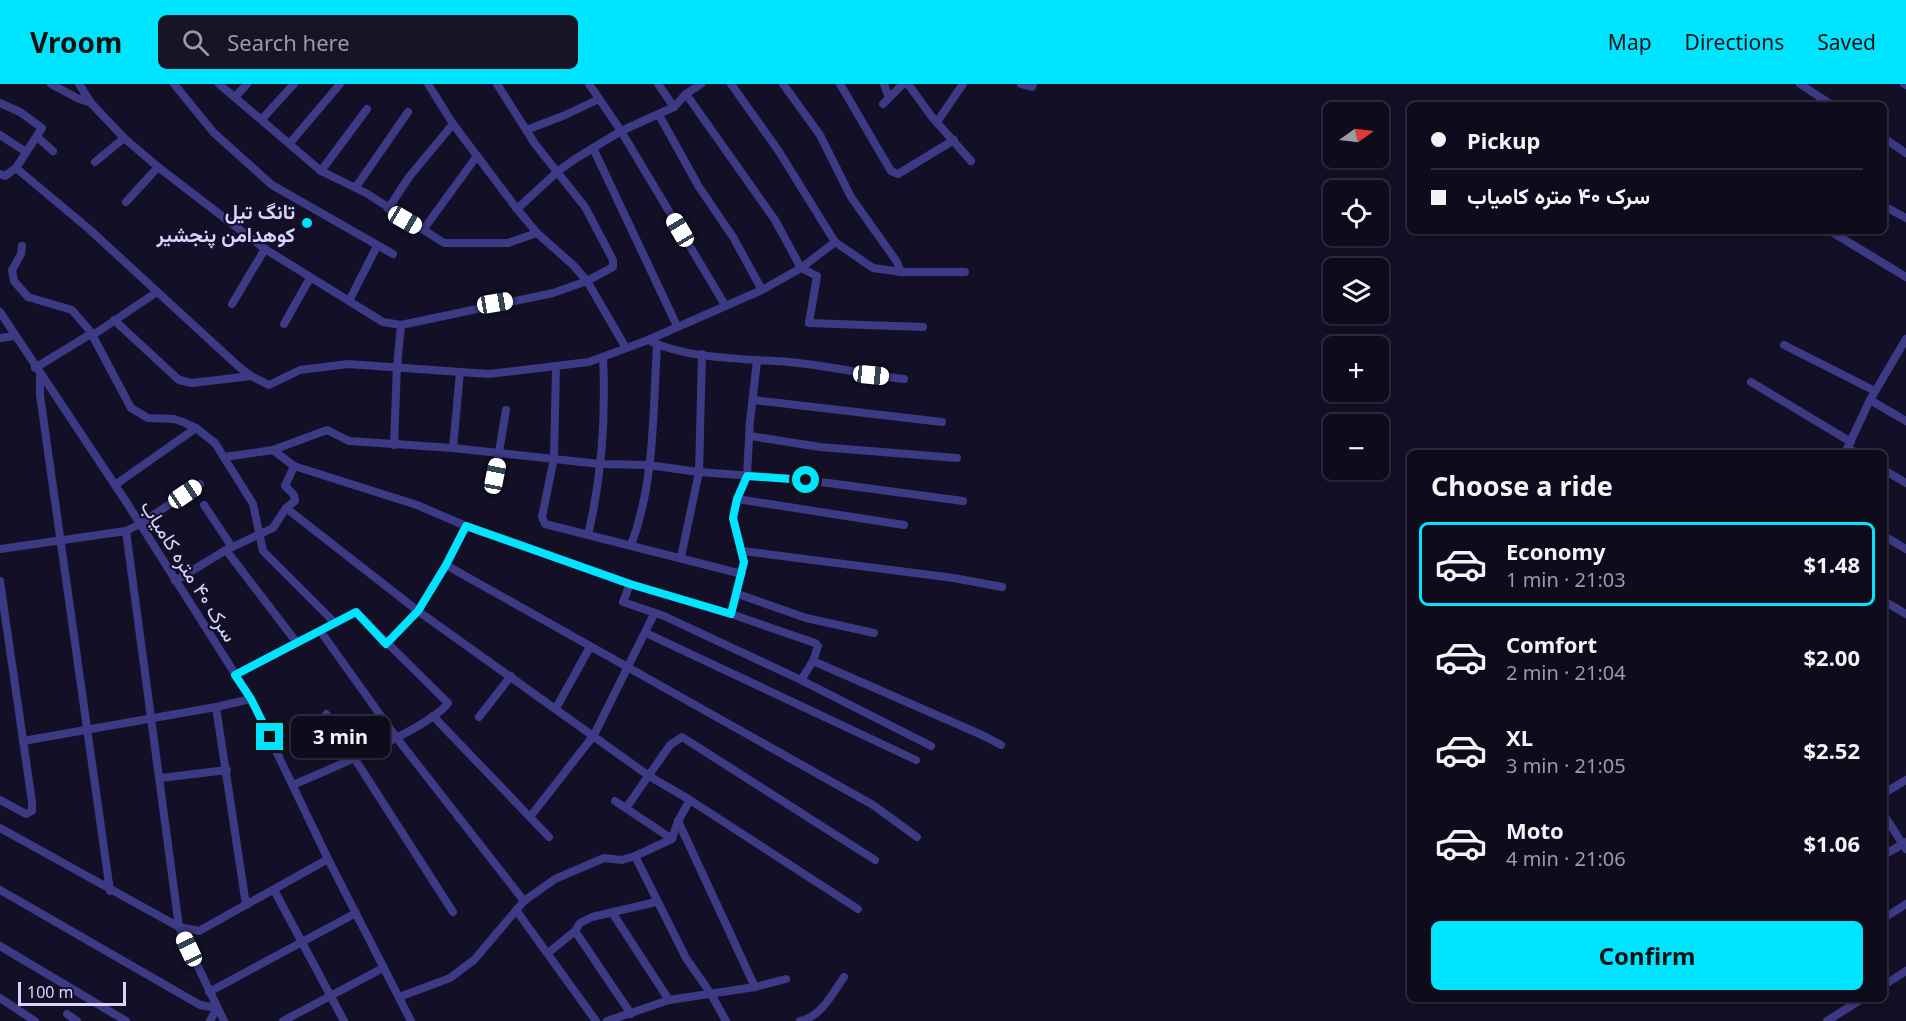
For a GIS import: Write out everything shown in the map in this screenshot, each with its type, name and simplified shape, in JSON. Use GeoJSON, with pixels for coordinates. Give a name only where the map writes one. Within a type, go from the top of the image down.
{"type":"FeatureCollection","features":[{"type":"Feature","properties":{"kind":"street"},"geometry":{"type":"LineString","coordinates":[[51,84],[77,98],[91,102]]}},
{"type":"Feature","properties":{"kind":"street"},"geometry":{"type":"LineString","coordinates":[[79,84],[91,102],[124,138],[265,249],[383,322],[400,325],[553,293],[587,281],[613,267],[613,260],[585,207],[526,130],[497,84]]}},
{"type":"Feature","properties":{"kind":"street"},"geometry":{"type":"LineString","coordinates":[[174,84],[214,132],[272,185],[393,254]]}},
{"type":"Feature","properties":{"kind":"street"},"geometry":{"type":"LineString","coordinates":[[219,84],[236,96],[321,171],[356,187],[388,210],[444,243],[508,243],[537,233]]}},
{"type":"Feature","properties":{"kind":"street"},"geometry":{"type":"LineString","coordinates":[[236,96],[247,84]]}},
{"type":"Feature","properties":{"kind":"street"},"geometry":{"type":"LineString","coordinates":[[262,119],[294,84]]}},
{"type":"Feature","properties":{"kind":"street"},"geometry":{"type":"LineString","coordinates":[[290,143],[340,84]]}},
{"type":"Feature","properties":{"kind":"street"},"geometry":{"type":"LineString","coordinates":[[428,84],[453,124],[517,209],[537,233],[573,265],[587,281],[626,348]]}},
{"type":"Feature","properties":{"kind":"street"},"geometry":{"type":"LineString","coordinates":[[589,84],[621,131],[725,305]]}},
{"type":"Feature","properties":{"kind":"street"},"geometry":{"type":"LineString","coordinates":[[657,84],[674,107]]}},
{"type":"Feature","properties":{"kind":"street"},"geometry":{"type":"LineString","coordinates":[[517,209],[557,172],[592,148],[621,131],[674,107],[686,94],[701,84]]}},
{"type":"Feature","properties":{"kind":"street"},"geometry":{"type":"LineString","coordinates":[[731,84],[778,150],[835,242],[873,268],[901,272],[964,272]]}},
{"type":"Feature","properties":{"kind":"street"},"geometry":{"type":"LineString","coordinates":[[783,84],[820,135],[851,197],[897,262],[901,272]]}},
{"type":"Feature","properties":{"kind":"street"},"geometry":{"type":"LineString","coordinates":[[840,84],[891,171],[898,174],[954,140]]}},
{"type":"Feature","properties":{"kind":"street"},"geometry":{"type":"LineString","coordinates":[[884,84],[886,101],[903,84]]}},
{"type":"Feature","properties":{"kind":"street"},"geometry":{"type":"LineString","coordinates":[[908,84],[971,161]]}},
{"type":"Feature","properties":{"kind":"street"},"geometry":{"type":"LineString","coordinates":[[937,122],[963,84]]}},
{"type":"Feature","properties":{"kind":"street"},"geometry":{"type":"LineString","coordinates":[[1021,84],[1032,87],[1033,84]]}},
{"type":"Feature","properties":{"kind":"street"},"geometry":{"type":"LineString","coordinates":[[1800,84],[1827,102]]}},
{"type":"Feature","properties":{"kind":"street"},"geometry":{"type":"LineString","coordinates":[[686,94],[776,220],[801,268],[817,276],[808,323],[923,327]]}},
{"type":"Feature","properties":{"kind":"street"},"geometry":{"type":"LineString","coordinates":[[526,130],[599,99]]}},
{"type":"Feature","properties":{"kind":"street"},"geometry":{"type":"LineString","coordinates":[[0,103],[21,112],[40,126],[42,131],[16,168],[5,176],[0,174]]}},
{"type":"Feature","properties":{"kind":"street"},"geometry":{"type":"LineString","coordinates":[[321,171],[367,109]]}},
{"type":"Feature","properties":{"kind":"street"},"geometry":{"type":"LineString","coordinates":[[356,187],[408,112]]}},
{"type":"Feature","properties":{"kind":"street"},"geometry":{"type":"LineString","coordinates":[[658,115],[699,188],[733,237],[762,290]]}},
{"type":"Feature","properties":{"kind":"street"},"geometry":{"type":"LineString","coordinates":[[388,210],[409,177],[453,124]]}},
{"type":"Feature","properties":{"kind":"street"},"geometry":{"type":"LineString","coordinates":[[0,135],[26,152]]}},
{"type":"Feature","properties":{"kind":"street"},"geometry":{"type":"LineString","coordinates":[[37,137],[53,151]]}},
{"type":"Feature","properties":{"kind":"street"},"geometry":{"type":"LineString","coordinates":[[94,162],[124,138]]}},
{"type":"Feature","properties":{"kind":"street"},"geometry":{"type":"LineString","coordinates":[[1887,140],[1906,153]]}},
{"type":"Feature","properties":{"kind":"street"},"geometry":{"type":"LineString","coordinates":[[592,148],[677,326]]}},
{"type":"Feature","properties":{"kind":"street"},"geometry":{"type":"LineString","coordinates":[[423,230],[477,156]]}},
{"type":"Feature","properties":{"kind":"street"},"geometry":{"type":"LineString","coordinates":[[126,202],[158,167]]}},
{"type":"Feature","properties":{"kind":"street"},"geometry":{"type":"LineString","coordinates":[[16,168],[89,229],[251,376],[269,385],[300,370],[348,364],[489,374],[556,366],[603,357],[762,290],[801,268],[815,255],[835,242]]}},
{"type":"Feature","properties":{"kind":"street"},"geometry":{"type":"LineString","coordinates":[[1887,208],[1906,218]]}},
{"type":"Feature","properties":{"kind":"street"},"geometry":{"type":"LineString","coordinates":[[1835,234],[1906,277]]}},
{"type":"Feature","properties":{"kind":"street"},"geometry":{"type":"LineString","coordinates":[[22,246],[21,254],[12,270],[15,281],[21,289],[28,297],[72,310],[93,335],[130,408],[148,418],[174,419],[196,428],[215,443],[253,504],[263,551],[335,623]]}},
{"type":"Feature","properties":{"kind":"street"},"geometry":{"type":"LineString","coordinates":[[349,301],[377,246]]}},
{"type":"Feature","properties":{"kind":"street"},"geometry":{"type":"LineString","coordinates":[[232,304],[265,249]]}},
{"type":"Feature","properties":{"kind":"street"},"geometry":{"type":"LineString","coordinates":[[284,324],[310,278]]}},
{"type":"Feature","properties":{"kind":"street"},"geometry":{"type":"LineString","coordinates":[[110,891],[37,371],[158,292]]}},
{"type":"Feature","properties":{"kind":"street","name":"سرک ۴۰ متره کامیاب"},"geometry":{"type":"LineString","coordinates":[[0,312],[37,371],[115,485],[251,699],[328,859],[411,1021]]}},
{"type":"Feature","properties":{"kind":"street"},"geometry":{"type":"LineString","coordinates":[[114,320],[178,380],[192,383],[251,376]]}},
{"type":"Feature","properties":{"kind":"street"},"geometry":{"type":"LineString","coordinates":[[394,445],[396,366],[400,325]]}},
{"type":"Feature","properties":{"kind":"street"},"geometry":{"type":"LineString","coordinates":[[0,338],[15,336]]}},
{"type":"Feature","properties":{"kind":"street"},"geometry":{"type":"LineString","coordinates":[[648,339],[657,344],[702,354],[756,361],[790,362],[904,379]]}},
{"type":"Feature","properties":{"kind":"street"},"geometry":{"type":"LineString","coordinates":[[1751,382],[1848,448],[1875,391],[1903,352],[1906,339]]}},
{"type":"Feature","properties":{"kind":"street"},"geometry":{"type":"LineString","coordinates":[[631,545],[641,517],[648,465],[657,344]]}},
{"type":"Feature","properties":{"kind":"street"},"geometry":{"type":"LineString","coordinates":[[1784,345],[1875,391]]}},
{"type":"Feature","properties":{"kind":"street"},"geometry":{"type":"LineString","coordinates":[[681,557],[699,472],[702,354]]}},
{"type":"Feature","properties":{"kind":"street"},"geometry":{"type":"LineString","coordinates":[[588,535],[598,494],[606,408],[603,357]]}},
{"type":"Feature","properties":{"kind":"street"},"geometry":{"type":"LineString","coordinates":[[731,614],[742,574],[742,551],[733,518],[737,499],[747,476],[756,361]]}},
{"type":"Feature","properties":{"kind":"street"},"geometry":{"type":"LineString","coordinates":[[556,366],[554,458],[542,517],[544,524],[742,574]]}},
{"type":"Feature","properties":{"kind":"street"},"geometry":{"type":"LineString","coordinates":[[453,448],[460,372]]}},
{"type":"Feature","properties":{"kind":"street"},"geometry":{"type":"LineString","coordinates":[[753,400],[942,422]]}},
{"type":"Feature","properties":{"kind":"street"},"geometry":{"type":"LineString","coordinates":[[1870,400],[1906,421]]}},
{"type":"Feature","properties":{"kind":"street"},"geometry":{"type":"LineString","coordinates":[[495,476],[506,410]]}},
{"type":"Feature","properties":{"kind":"street"},"geometry":{"type":"LineString","coordinates":[[115,485],[196,428]]}},
{"type":"Feature","properties":{"kind":"street"},"geometry":{"type":"LineString","coordinates":[[224,457],[273,450],[327,430],[349,441],[453,448],[600,464],[648,465],[699,472],[806,480],[963,501]]}},
{"type":"Feature","properties":{"kind":"street"},"geometry":{"type":"LineString","coordinates":[[750,436],[820,447],[957,458]]}},
{"type":"Feature","properties":{"kind":"street"},"geometry":{"type":"LineString","coordinates":[[273,450],[294,466],[417,505],[466,526],[630,584],[731,614],[815,643],[818,646],[813,661],[801,680]]}},
{"type":"Feature","properties":{"kind":"street"},"geometry":{"type":"LineString","coordinates":[[175,581],[229,548],[273,528],[286,508],[295,501],[294,495],[285,486],[294,466]]}},
{"type":"Feature","properties":{"kind":"street"},"geometry":{"type":"LineString","coordinates":[[1887,472],[1906,483]]}},
{"type":"Feature","properties":{"kind":"street"},"geometry":{"type":"LineString","coordinates":[[0,549],[126,531],[200,484]]}},
{"type":"Feature","properties":{"kind":"street"},"geometry":{"type":"LineString","coordinates":[[737,499],[904,525]]}},
{"type":"Feature","properties":{"kind":"street"},"geometry":{"type":"LineString","coordinates":[[204,505],[229,548],[297,643]]}},
{"type":"Feature","properties":{"kind":"street"},"geometry":{"type":"LineString","coordinates":[[286,508],[418,611],[649,776],[858,909]]}},
{"type":"Feature","properties":{"kind":"street"},"geometry":{"type":"LineString","coordinates":[[386,644],[418,611],[466,526]]}},
{"type":"Feature","properties":{"kind":"street"},"geometry":{"type":"LineString","coordinates":[[126,531],[180,927],[224,1021]]}},
{"type":"Feature","properties":{"kind":"street"},"geometry":{"type":"LineString","coordinates":[[1887,538],[1906,549]]}},
{"type":"Feature","properties":{"kind":"street"},"geometry":{"type":"LineString","coordinates":[[742,551],[943,577],[1002,587]]}},
{"type":"Feature","properties":{"kind":"street"},"geometry":{"type":"LineString","coordinates":[[446,565],[873,805],[917,837]]}},
{"type":"Feature","properties":{"kind":"street"},"geometry":{"type":"LineString","coordinates":[[0,581],[32,811],[26,814],[0,800]]}},
{"type":"Feature","properties":{"kind":"street"},"geometry":{"type":"LineString","coordinates":[[630,584],[623,602],[801,680],[931,746]]}},
{"type":"Feature","properties":{"kind":"street"},"geometry":{"type":"LineString","coordinates":[[738,594],[806,618],[874,633]]}},
{"type":"Feature","properties":{"kind":"street"},"geometry":{"type":"LineString","coordinates":[[1887,603],[1906,614]]}},
{"type":"Feature","properties":{"kind":"street"},"geometry":{"type":"LineString","coordinates":[[235,675],[356,612],[448,703],[434,716],[396,737],[293,785]]}},
{"type":"Feature","properties":{"kind":"street"},"geometry":{"type":"LineString","coordinates":[[530,817],[594,735],[654,614]]}},
{"type":"Feature","properties":{"kind":"street"},"geometry":{"type":"LineString","coordinates":[[321,632],[396,737],[524,901]]}},
{"type":"Feature","properties":{"kind":"street"},"geometry":{"type":"LineString","coordinates":[[646,633],[916,760]]}},
{"type":"Feature","properties":{"kind":"street"},"geometry":{"type":"LineString","coordinates":[[556,708],[590,647]]}},
{"type":"Feature","properties":{"kind":"street"},"geometry":{"type":"LineString","coordinates":[[813,661],[1001,745]]}},
{"type":"Feature","properties":{"kind":"street"},"geometry":{"type":"LineString","coordinates":[[479,717],[511,676]]}},
{"type":"Feature","properties":{"kind":"street"},"geometry":{"type":"LineString","coordinates":[[23,741],[88,731],[251,699]]}},
{"type":"Feature","properties":{"kind":"street"},"geometry":{"type":"LineString","coordinates":[[216,707],[246,905]]}},
{"type":"Feature","properties":{"kind":"street"},"geometry":{"type":"LineString","coordinates":[[326,714],[453,912]]}},
{"type":"Feature","properties":{"kind":"street"},"geometry":{"type":"LineString","coordinates":[[434,716],[549,837]]}},
{"type":"Feature","properties":{"kind":"street"},"geometry":{"type":"LineString","coordinates":[[626,808],[670,745],[682,737],[875,860]]}},
{"type":"Feature","properties":{"kind":"street"},"geometry":{"type":"LineString","coordinates":[[160,778],[227,770]]}},
{"type":"Feature","properties":{"kind":"street"},"geometry":{"type":"LineString","coordinates":[[1887,791],[1906,780]]}},
{"type":"Feature","properties":{"kind":"street"},"geometry":{"type":"LineString","coordinates":[[399,997],[450,978],[474,960],[524,901],[555,879],[604,858],[622,860],[635,856],[672,839],[678,821],[690,800]]}},
{"type":"Feature","properties":{"kind":"street"},"geometry":{"type":"LineString","coordinates":[[615,801],[672,839]]}},
{"type":"Feature","properties":{"kind":"street"},"geometry":{"type":"LineString","coordinates":[[1887,819],[1905,845],[1887,854]]}},
{"type":"Feature","properties":{"kind":"street"},"geometry":{"type":"LineString","coordinates":[[678,821],[754,987]]}},
{"type":"Feature","properties":{"kind":"street"},"geometry":{"type":"LineString","coordinates":[[0,828],[110,891],[180,927],[199,931],[328,859]]}},
{"type":"Feature","properties":{"kind":"street"},"geometry":{"type":"LineString","coordinates":[[635,856],[686,958],[711,994],[726,1021]]}},
{"type":"Feature","properties":{"kind":"street"},"geometry":{"type":"LineString","coordinates":[[0,890],[200,1005],[217,1008]]}},
{"type":"Feature","properties":{"kind":"street"},"geometry":{"type":"LineString","coordinates":[[274,890],[344,1021]]}},
{"type":"Feature","properties":{"kind":"street"},"geometry":{"type":"LineString","coordinates":[[548,953],[575,931],[580,923],[592,917],[613,914],[656,902]]}},
{"type":"Feature","properties":{"kind":"street"},"geometry":{"type":"LineString","coordinates":[[1887,916],[1906,904]]}},
{"type":"Feature","properties":{"kind":"street"},"geometry":{"type":"LineString","coordinates":[[516,910],[596,1021]]}},
{"type":"Feature","properties":{"kind":"street"},"geometry":{"type":"LineString","coordinates":[[209,992],[356,913]]}},
{"type":"Feature","properties":{"kind":"street"},"geometry":{"type":"LineString","coordinates":[[613,914],[669,1000]]}},
{"type":"Feature","properties":{"kind":"street"},"geometry":{"type":"LineString","coordinates":[[575,931],[631,1014]]}},
{"type":"Feature","properties":{"kind":"street"},"geometry":{"type":"LineString","coordinates":[[0,946],[126,1021]]}},
{"type":"Feature","properties":{"kind":"street"},"geometry":{"type":"LineString","coordinates":[[283,1021],[383,968]]}},
{"type":"Feature","properties":{"kind":"street"},"geometry":{"type":"LineString","coordinates":[[1887,983],[1906,971]]}},
{"type":"Feature","properties":{"kind":"street"},"geometry":{"type":"LineString","coordinates":[[800,1021],[810,1018],[819,1011],[844,977]]}},
{"type":"Feature","properties":{"kind":"street"},"geometry":{"type":"LineString","coordinates":[[607,1021],[669,1000],[754,987],[786,979]]}},
{"type":"Feature","properties":{"kind":"street"},"geometry":{"type":"LineString","coordinates":[[0,998],[34,1021]]}},
{"type":"Feature","properties":{"kind":"street"},"geometry":{"type":"LineString","coordinates":[[1827,1021],[1857,1002]]}},
{"type":"Feature","properties":{"kind":"street"},"geometry":{"type":"LineString","coordinates":[[210,1021],[217,1008]]}},
{"type":"Feature","properties":{"kind":"street"},"geometry":{"type":"LineString","coordinates":[[67,1014],[77,1021]]}},
{"type":"Feature","properties":{"kind":"place","name":"تانگ تیل کوهدامن پنجشیر"},"geometry":{"type":"Point","coordinates":[307,223]}},
{"type":"Feature","properties":{"kind":"route"},"geometry":{"type":"LineString","coordinates":[[270,737],[251,699],[235,675],[356,612],[386,644],[418,611],[466,526],[630,584],[731,614],[738,594],[744,562],[733,518],[737,499],[747,476],[806,480]]}}]}
